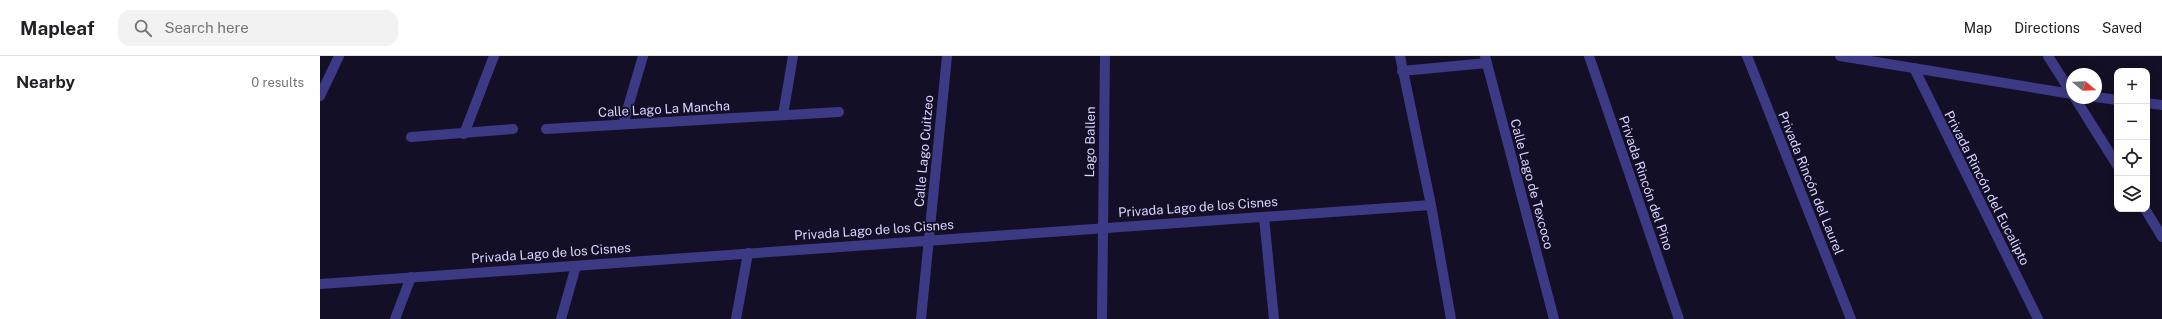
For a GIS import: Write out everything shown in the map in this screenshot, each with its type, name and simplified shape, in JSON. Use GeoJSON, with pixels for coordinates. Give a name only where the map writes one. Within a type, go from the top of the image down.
{"type":"FeatureCollection","features":[{"type":"Feature","properties":{"kind":"street"},"geometry":{"type":"LineString","coordinates":[[320,96],[339,56]]}},
{"type":"Feature","properties":{"kind":"street"},"geometry":{"type":"LineString","coordinates":[[464,134],[494,56]]}},
{"type":"Feature","properties":{"kind":"street"},"geometry":{"type":"LineString","coordinates":[[623,124],[643,56]]}},
{"type":"Feature","properties":{"kind":"street"},"geometry":{"type":"LineString","coordinates":[[783,115],[793,56]]}},
{"type":"Feature","properties":{"kind":"street","name":"Calle Lago Cuitzeo"},"geometry":{"type":"LineString","coordinates":[[921,319],[947,56]]}},
{"type":"Feature","properties":{"kind":"street","name":"Lago Ballen"},"geometry":{"type":"LineString","coordinates":[[1102,319],[1105,56]]}},
{"type":"Feature","properties":{"kind":"street"},"geometry":{"type":"LineString","coordinates":[[1400,56],[1431,205],[1451,319]]}},
{"type":"Feature","properties":{"kind":"street","name":"Privada Rincón del Pino"},"geometry":{"type":"LineString","coordinates":[[1589,56],[1678,319]]}},
{"type":"Feature","properties":{"kind":"street","name":"Privada Rincón del Laurel"},"geometry":{"type":"LineString","coordinates":[[1747,56],[1851,319]]}},
{"type":"Feature","properties":{"kind":"street"},"geometry":{"type":"LineString","coordinates":[[1840,56],[2066,93]]}},
{"type":"Feature","properties":{"kind":"street"},"geometry":{"type":"LineString","coordinates":[[2048,56],[2066,84]]}},
{"type":"Feature","properties":{"kind":"street"},"geometry":{"type":"LineString","coordinates":[[1402,71],[1486,59]]}},
{"type":"Feature","properties":{"kind":"street","name":"Calle Lago de Texcoco"},"geometry":{"type":"LineString","coordinates":[[1486,59],[1554,319]]}},
{"type":"Feature","properties":{"kind":"street","name":"Privada Rincón del Eucalipto"},"geometry":{"type":"LineString","coordinates":[[1914,68],[2038,319]]}},
{"type":"Feature","properties":{"kind":"street"},"geometry":{"type":"LineString","coordinates":[[2102,98],[2114,100]]}},
{"type":"Feature","properties":{"kind":"street"},"geometry":{"type":"LineString","coordinates":[[2079,104],[2114,160]]}},
{"type":"Feature","properties":{"kind":"street"},"geometry":{"type":"LineString","coordinates":[[2150,104],[2162,105]]}},
{"type":"Feature","properties":{"kind":"street","name":"Calle Lago La Mancha"},"geometry":{"type":"LineString","coordinates":[[546,129],[839,112]]}},
{"type":"Feature","properties":{"kind":"street"},"geometry":{"type":"LineString","coordinates":[[412,137],[513,129]]}},
{"type":"Feature","properties":{"kind":"street","name":"Privada Lago de los Cisnes"},"geometry":{"type":"LineString","coordinates":[[320,284],[1431,205]]}},
{"type":"Feature","properties":{"kind":"street"},"geometry":{"type":"LineString","coordinates":[[2147,212],[2162,237]]}},
{"type":"Feature","properties":{"kind":"street"},"geometry":{"type":"LineString","coordinates":[[1264,217],[1274,319]]}},
{"type":"Feature","properties":{"kind":"street"},"geometry":{"type":"LineString","coordinates":[[736,319],[748,253]]}},
{"type":"Feature","properties":{"kind":"street"},"geometry":{"type":"LineString","coordinates":[[561,319],[576,266]]}},
{"type":"Feature","properties":{"kind":"street"},"geometry":{"type":"LineString","coordinates":[[395,319],[411,277]]}}]}
